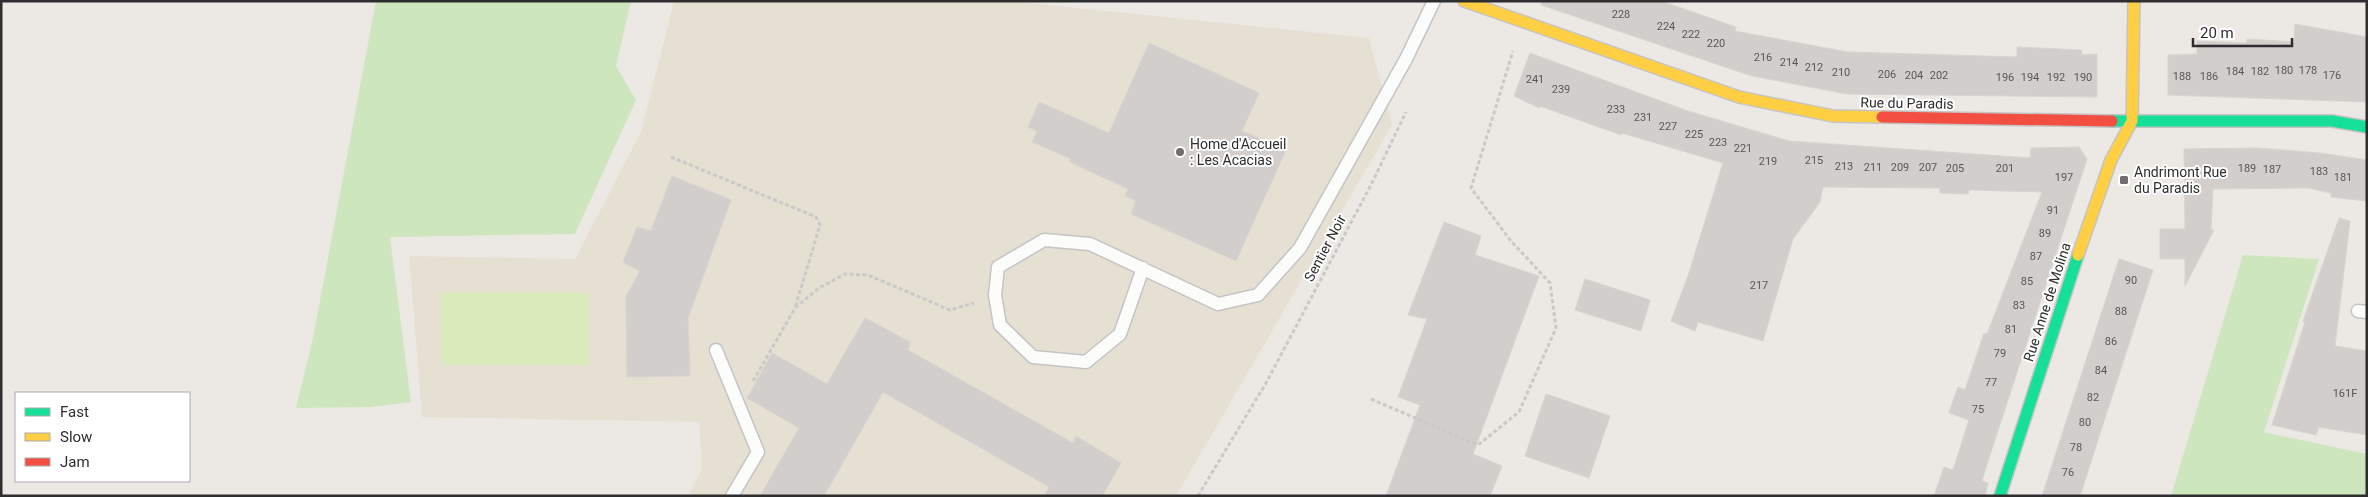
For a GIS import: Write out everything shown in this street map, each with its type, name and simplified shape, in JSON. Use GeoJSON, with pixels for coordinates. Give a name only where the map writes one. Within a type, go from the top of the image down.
{"type":"FeatureCollection","features":[{"type":"Feature","properties":{"kind":"street","name":"Rue du Paradis"},"geometry":{"type":"LineString","coordinates":[[1464,1],[1739,97],[1833,116],[2132,121],[2332,121],[2367,127]]}},
{"type":"Feature","properties":{"kind":"street"},"geometry":{"type":"LineString","coordinates":[[2132,121],[2134,1]]}},
{"type":"Feature","properties":{"kind":"street","name":"Rue Anne de Molina"},"geometry":{"type":"LineString","coordinates":[[2000,496],[2067,287],[2111,160],[2132,121]]}},
{"type":"Feature","properties":{"kind":"lane"},"geometry":{"type":"LineString","coordinates":[[1143,268],[1120,334],[1086,362],[1033,357],[1000,325],[995,294],[998,267],[1044,240],[1090,244],[1143,268],[1218,304],[1258,295],[1300,248],[1406,59],[1434,1]]}},
{"type":"Feature","properties":{"kind":"lane"},"geometry":{"type":"LineString","coordinates":[[716,350],[738,408],[758,452],[732,496]]}},
{"type":"Feature","properties":{"kind":"path"},"geometry":{"type":"LineString","coordinates":[[1371,399],[1478,446],[1519,412],[1556,328],[1550,283],[1511,241],[1471,188],[1508,65],[1524,22]]}},
{"type":"Feature","properties":{"kind":"path","name":"Sentier Noir"},"geometry":{"type":"LineString","coordinates":[[1198,496],[1266,383],[1372,183],[1407,110]]}},
{"type":"Feature","properties":{"kind":"path"},"geometry":{"type":"LineString","coordinates":[[672,157],[816,217],[820,225],[795,308],[738,408]]}},
{"type":"Feature","properties":{"kind":"path"},"geometry":{"type":"LineString","coordinates":[[795,308],[819,288],[845,274],[868,275],[950,310],[970,305],[995,294]]}},
{"type":"Feature","properties":{"kind":"shaded area"},"geometry":{"type":"Polygon","coordinates":[[[674,1],[1008,1],[1369,38],[1392,125],[1176,496],[688,496],[702,469],[699,422],[422,417],[409,256],[575,259],[641,132],[674,1]]]}},
{"type":"Feature","properties":{"kind":"green space"},"geometry":{"type":"Polygon","coordinates":[[[376,1],[631,1],[616,66],[636,100],[575,234],[390,237],[411,402],[370,407],[296,408],[313,338],[376,1]]]}},
{"type":"Feature","properties":{"kind":"green space"},"geometry":{"type":"Polygon","coordinates":[[[2243,255],[2319,259],[2264,432],[2367,454],[2367,496],[2171,496],[2243,255]]]}},
{"type":"Feature","properties":{"kind":"green space"},"geometry":{"type":"Polygon","coordinates":[[[441,293],[589,293],[589,365],[442,365],[441,293]]]}},
{"type":"Feature","properties":{"kind":"building"},"geometry":{"type":"Polygon","coordinates":[[[1541,1],[1661,1],[1736,27],[1735,31],[1848,52],[2017,57],[2017,47],[2081,50],[2082,55],[2097,54],[2097,97],[1847,94],[1752,76],[1541,5],[1541,1]]]}},
{"type":"Feature","properties":{"kind":"building"},"geometry":{"type":"Polygon","coordinates":[[[2295,24],[2367,37],[2367,102],[2168,95],[2168,55],[2197,54],[2197,41],[2247,43],[2247,39],[2294,42],[2295,24]]]}},
{"type":"Feature","properties":{"kind":"building","name":"Home d'Accueil : Les Acacias"},"geometry":{"type":"Polygon","coordinates":[[[1149,43],[1259,93],[1242,131],[1286,150],[1236,261],[1131,214],[1136,201],[1125,196],[1128,189],[1070,162],[1071,159],[1032,142],[1037,131],[1028,127],[1039,102],[1109,133],[1149,43]]]}},
{"type":"Feature","properties":{"kind":"building"},"geometry":{"type":"Polygon","coordinates":[[[1530,53],[1688,111],[1789,141],[2030,158],[2031,148],[2079,147],[2087,159],[1988,461],[1982,481],[1988,483],[1985,496],[1934,496],[1944,467],[1953,470],[1969,420],[1949,413],[1958,387],[1965,390],[1984,333],[1987,334],[2042,192],[1969,190],[1968,194],[1940,193],[1940,188],[1823,187],[1820,202],[1793,239],[1763,341],[1698,322],[1695,331],[1671,321],[1688,276],[1723,163],[1622,133],[1621,135],[1540,106],[1539,108],[1514,96],[1530,53]]]}},
{"type":"Feature","properties":{"kind":"building"},"geometry":{"type":"Polygon","coordinates":[[[2258,148],[2320,153],[2367,160],[2367,201],[2331,197],[2331,193],[2308,188],[2213,189],[2211,230],[2214,230],[2185,286],[2185,259],[2160,259],[2160,229],[2185,229],[2184,149],[2258,148]]]}},
{"type":"Feature","properties":{"kind":"building"},"geometry":{"type":"Polygon","coordinates":[[[672,176],[731,200],[688,318],[690,376],[627,377],[626,296],[640,271],[623,262],[637,227],[651,231],[672,176]]]}},
{"type":"Feature","properties":{"kind":"building"},"geometry":{"type":"Polygon","coordinates":[[[2339,218],[2350,221],[2335,346],[2367,351],[2367,435],[2319,427],[2316,435],[2272,425],[2305,322],[2303,321],[2339,218]]]}},
{"type":"Feature","properties":{"kind":"building"},"geometry":{"type":"Polygon","coordinates":[[[1444,222],[1481,236],[1475,255],[1539,276],[1473,454],[1502,466],[1490,496],[1386,496],[1420,405],[1398,397],[1427,319],[1408,315],[1444,222]]]}},
{"type":"Feature","properties":{"kind":"building"},"geometry":{"type":"Polygon","coordinates":[[[2119,259],[2153,270],[2080,496],[2042,496],[2119,259]]]}},
{"type":"Feature","properties":{"kind":"building"},"geometry":{"type":"Polygon","coordinates":[[[1585,279],[1650,300],[1641,331],[1575,310],[1585,279]]]}},
{"type":"Feature","properties":{"kind":"building"},"geometry":{"type":"Polygon","coordinates":[[[865,318],[910,342],[908,350],[1073,443],[1076,436],[1121,463],[1102,496],[1044,496],[1049,487],[883,392],[824,496],[760,496],[799,428],[747,398],[772,353],[827,384],[865,318]]]}},
{"type":"Feature","properties":{"kind":"building"},"geometry":{"type":"Polygon","coordinates":[[[1546,394],[1610,416],[1589,478],[1525,456],[1546,394]]]}},
{"type":"Feature","properties":{"kind":"traffic: fast"},"geometry":{"type":"LineString","coordinates":[[2112,121],[2332,121],[2367,127]]}},
{"type":"Feature","properties":{"kind":"traffic: fast"},"geometry":{"type":"LineString","coordinates":[[2000,496],[2078,255]]}},
{"type":"Feature","properties":{"kind":"traffic: slow"},"geometry":{"type":"LineString","coordinates":[[1464,1],[1739,97],[1833,116],[1882,117]]}},
{"type":"Feature","properties":{"kind":"traffic: slow"},"geometry":{"type":"LineString","coordinates":[[2078,255],[2111,160],[2132,121],[2134,1]]}},
{"type":"Feature","properties":{"kind":"traffic: jam"},"geometry":{"type":"LineString","coordinates":[[1882,117],[2112,121]]}},
{"type":"Feature","properties":{"kind":"place","name":"Home d'Accueil : Les Acacias"},"geometry":{"type":"Point","coordinates":[1180,152]}},
{"type":"Feature","properties":{"kind":"place","name":"Andrimont Rue du Paradis"},"geometry":{"type":"Point","coordinates":[2124,180]}}]}
